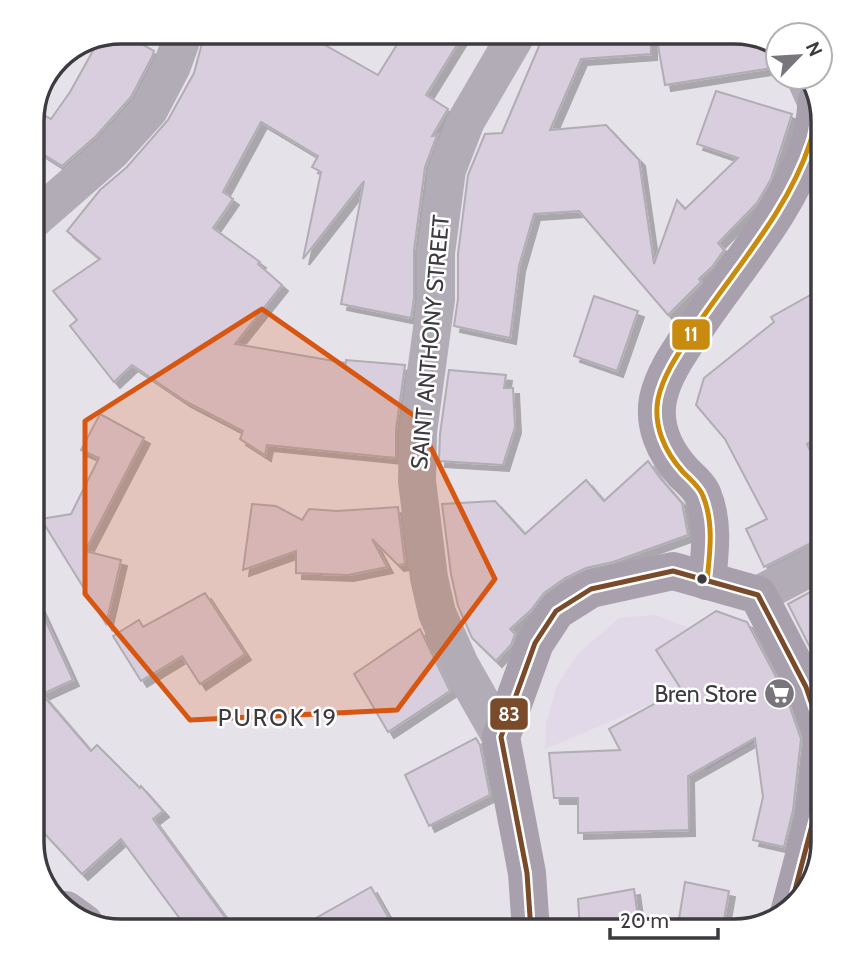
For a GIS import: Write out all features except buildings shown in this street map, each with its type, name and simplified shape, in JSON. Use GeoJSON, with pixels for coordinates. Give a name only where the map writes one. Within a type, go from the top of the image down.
{"type":"FeatureCollection","features":[{"type":"Feature","properties":{"kind":"street"},"geometry":{"type":"LineString","coordinates":[[44,203],[111,152],[149,110],[172,66],[180,44]]}},
{"type":"Feature","properties":{"kind":"street","name":"SAINT ANTHONY STREET"},"geometry":{"type":"LineString","coordinates":[[501,737],[460,665],[437,613],[429,578],[417,481],[418,432],[436,299],[436,253],[447,170],[466,121],[510,44]]}},
{"type":"Feature","properties":{"kind":"street"},"geometry":{"type":"LineString","coordinates":[[707,581],[709,517],[702,493],[667,451],[657,424],[658,399],[670,366],[782,203],[796,179],[811,140]]}},
{"type":"Feature","properties":{"kind":"street"},"geometry":{"type":"LineString","coordinates":[[530,919],[527,873],[501,737],[535,643],[556,611],[591,589],[673,571],[758,595],[811,568]]}},
{"type":"Feature","properties":{"kind":"street"},"geometry":{"type":"LineString","coordinates":[[758,595],[811,702]]}},
{"type":"Feature","properties":{"kind":"street"},"geometry":{"type":"LineString","coordinates":[[795,888],[811,829]]}},
{"type":"Feature","properties":{"kind":"highlighted area"},"geometry":{"type":"Polygon","coordinates":[[[262,309],[416,417],[495,579],[397,710],[190,720],[85,594],[85,421],[262,309]]]}},
{"type":"Feature","properties":{"kind":"shaded area"},"geometry":{"type":"Polygon","coordinates":[[[654,615],[690,628],[708,642],[760,739],[706,770],[663,699],[545,749],[546,724],[557,686],[578,654],[619,618],[654,615]]]}},
{"type":"Feature","properties":{"kind":"transit line","name":"11"},"geometry":{"type":"LineString","coordinates":[[707,581],[709,517],[700,489],[677,464],[662,438],[657,419],[658,399],[669,369],[680,350],[761,236],[789,191],[811,141]]}},
{"type":"Feature","properties":{"kind":"transit line","name":"83"},"geometry":{"type":"LineString","coordinates":[[530,919],[527,873],[501,737],[535,643],[556,611],[591,589],[673,571],[758,595],[811,702]]}},
{"type":"Feature","properties":{"kind":"transit line","name":"83"},"geometry":{"type":"LineString","coordinates":[[795,888],[811,829]]}},
{"type":"Feature","properties":{"kind":"place","name":"Bren Store"},"geometry":{"type":"Point","coordinates":[780,694]}},
{"type":"Feature","properties":{"kind":"district","name":"PUROK 19"},"geometry":{"type":"Point","coordinates":[278,717]}}]}
